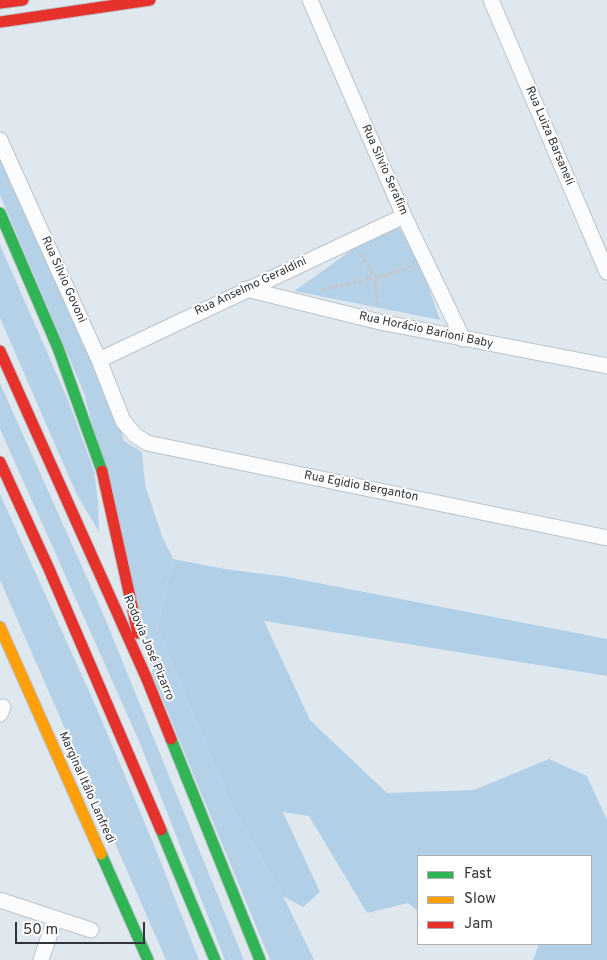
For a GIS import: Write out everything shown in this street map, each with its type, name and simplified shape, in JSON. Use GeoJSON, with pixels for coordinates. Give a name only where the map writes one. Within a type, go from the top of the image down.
{"type":"FeatureCollection","features":[{"type":"Feature","properties":{"kind":"main road"},"geometry":{"type":"LineString","coordinates":[[0,3],[23,0]]}},
{"type":"Feature","properties":{"kind":"main road"},"geometry":{"type":"LineString","coordinates":[[0,22],[75,5],[150,0]]}},
{"type":"Feature","properties":{"kind":"main road"},"geometry":{"type":"LineString","coordinates":[[0,213],[61,356],[102,471],[133,608],[146,677]]}},
{"type":"Feature","properties":{"kind":"main road","name":"Rodovia José Pizarro"},"geometry":{"type":"LineString","coordinates":[[0,351],[146,677],[260,960]]}},
{"type":"Feature","properties":{"kind":"main road"},"geometry":{"type":"LineString","coordinates":[[0,462],[49,569],[215,960]]}},
{"type":"Feature","properties":{"kind":"main road","name":"Marginal Itálo Lanfredi"},"geometry":{"type":"LineString","coordinates":[[0,627],[148,960]]}},
{"type":"Feature","properties":{"kind":"street","name":"Rua Silvio Serafim"},"geometry":{"type":"LineString","coordinates":[[310,0],[404,216],[463,339]]}},
{"type":"Feature","properties":{"kind":"street","name":"Rua Luiza Barsaneli"},"geometry":{"type":"LineString","coordinates":[[491,0],[607,272]]}},
{"type":"Feature","properties":{"kind":"street","name":"Rua Silvio Govoni"},"geometry":{"type":"LineString","coordinates":[[0,140],[99,360],[124,421]]}},
{"type":"Feature","properties":{"kind":"street","name":"Rua Anselmo Geraldini"},"geometry":{"type":"LineString","coordinates":[[99,360],[246,288],[404,216]]}},
{"type":"Feature","properties":{"kind":"street","name":"Rua Horácio Barioni Baby"},"geometry":{"type":"LineString","coordinates":[[246,288],[380,322],[607,366]]}},
{"type":"Feature","properties":{"kind":"street","name":"Rua Egidio Berganton"},"geometry":{"type":"LineString","coordinates":[[124,421],[141,439],[161,447],[607,538]]}},
{"type":"Feature","properties":{"kind":"street"},"geometry":{"type":"LineString","coordinates":[[0,900],[91,930]]}},
{"type":"Feature","properties":{"kind":"street"},"geometry":{"type":"LineString","coordinates":[[41,960],[55,919]]}},
{"type":"Feature","properties":{"kind":"path"},"geometry":{"type":"LineString","coordinates":[[353,239],[372,273],[377,278]]}},
{"type":"Feature","properties":{"kind":"path"},"geometry":{"type":"LineString","coordinates":[[380,322],[375,282],[377,278],[427,262]]}},
{"type":"Feature","properties":{"kind":"path"},"geometry":{"type":"LineString","coordinates":[[369,279],[372,273]]}},
{"type":"Feature","properties":{"kind":"path"},"geometry":{"type":"LineString","coordinates":[[313,292],[369,279],[375,282]]}},
{"type":"Feature","properties":{"kind":"shaded area"},"geometry":{"type":"Polygon","coordinates":[[[0,152],[118,421],[124,441],[142,452],[145,485],[162,536],[173,559],[157,628],[232,807],[283,896],[314,960],[270,960],[154,679],[140,612],[84,393],[0,195],[0,152]]]}},
{"type":"Feature","properties":{"kind":"shaded area"},"geometry":{"type":"Polygon","coordinates":[[[399,227],[422,268],[440,320],[294,291],[359,245],[399,227]]]}},
{"type":"Feature","properties":{"kind":"shaded area"},"geometry":{"type":"Polygon","coordinates":[[[0,245],[68,400],[94,471],[99,532],[77,495],[0,318],[0,245]]]}},
{"type":"Feature","properties":{"kind":"shaded area"},"geometry":{"type":"Polygon","coordinates":[[[0,383],[104,616],[244,960],[225,960],[139,741],[0,429],[0,383]]]}},
{"type":"Feature","properties":{"kind":"shaded area"},"geometry":{"type":"Polygon","coordinates":[[[0,494],[97,709],[154,845],[199,960],[166,960],[0,580],[0,494]]]}},
{"type":"Feature","properties":{"kind":"shaded area"},"geometry":{"type":"Polygon","coordinates":[[[173,559],[225,569],[287,577],[607,639],[607,676],[264,621],[310,720],[387,793],[474,790],[549,759],[587,776],[607,820],[607,960],[533,960],[539,945],[592,945],[592,855],[417,855],[417,910],[408,903],[367,913],[309,816],[283,812],[320,892],[303,907],[283,896],[232,807],[157,628],[173,559]]]}},
{"type":"Feature","properties":{"kind":"traffic: fast"},"geometry":{"type":"LineString","coordinates":[[0,213],[58,348],[102,471]]}},
{"type":"Feature","properties":{"kind":"traffic: fast"},"geometry":{"type":"LineString","coordinates":[[171,739],[260,960]]}},
{"type":"Feature","properties":{"kind":"traffic: fast"},"geometry":{"type":"LineString","coordinates":[[161,830],[215,960]]}},
{"type":"Feature","properties":{"kind":"traffic: fast"},"geometry":{"type":"LineString","coordinates":[[101,854],[148,960]]}},
{"type":"Feature","properties":{"kind":"traffic: slow"},"geometry":{"type":"LineString","coordinates":[[0,627],[101,854]]}},
{"type":"Feature","properties":{"kind":"traffic: jam"},"geometry":{"type":"LineString","coordinates":[[0,3],[23,0]]}},
{"type":"Feature","properties":{"kind":"traffic: jam"},"geometry":{"type":"LineString","coordinates":[[0,22],[150,0]]}},
{"type":"Feature","properties":{"kind":"traffic: jam"},"geometry":{"type":"LineString","coordinates":[[0,351],[146,677],[171,739]]}},
{"type":"Feature","properties":{"kind":"traffic: jam"},"geometry":{"type":"LineString","coordinates":[[0,462],[49,569],[161,830]]}},
{"type":"Feature","properties":{"kind":"traffic: jam"},"geometry":{"type":"LineString","coordinates":[[102,471],[138,633]]}}]}
